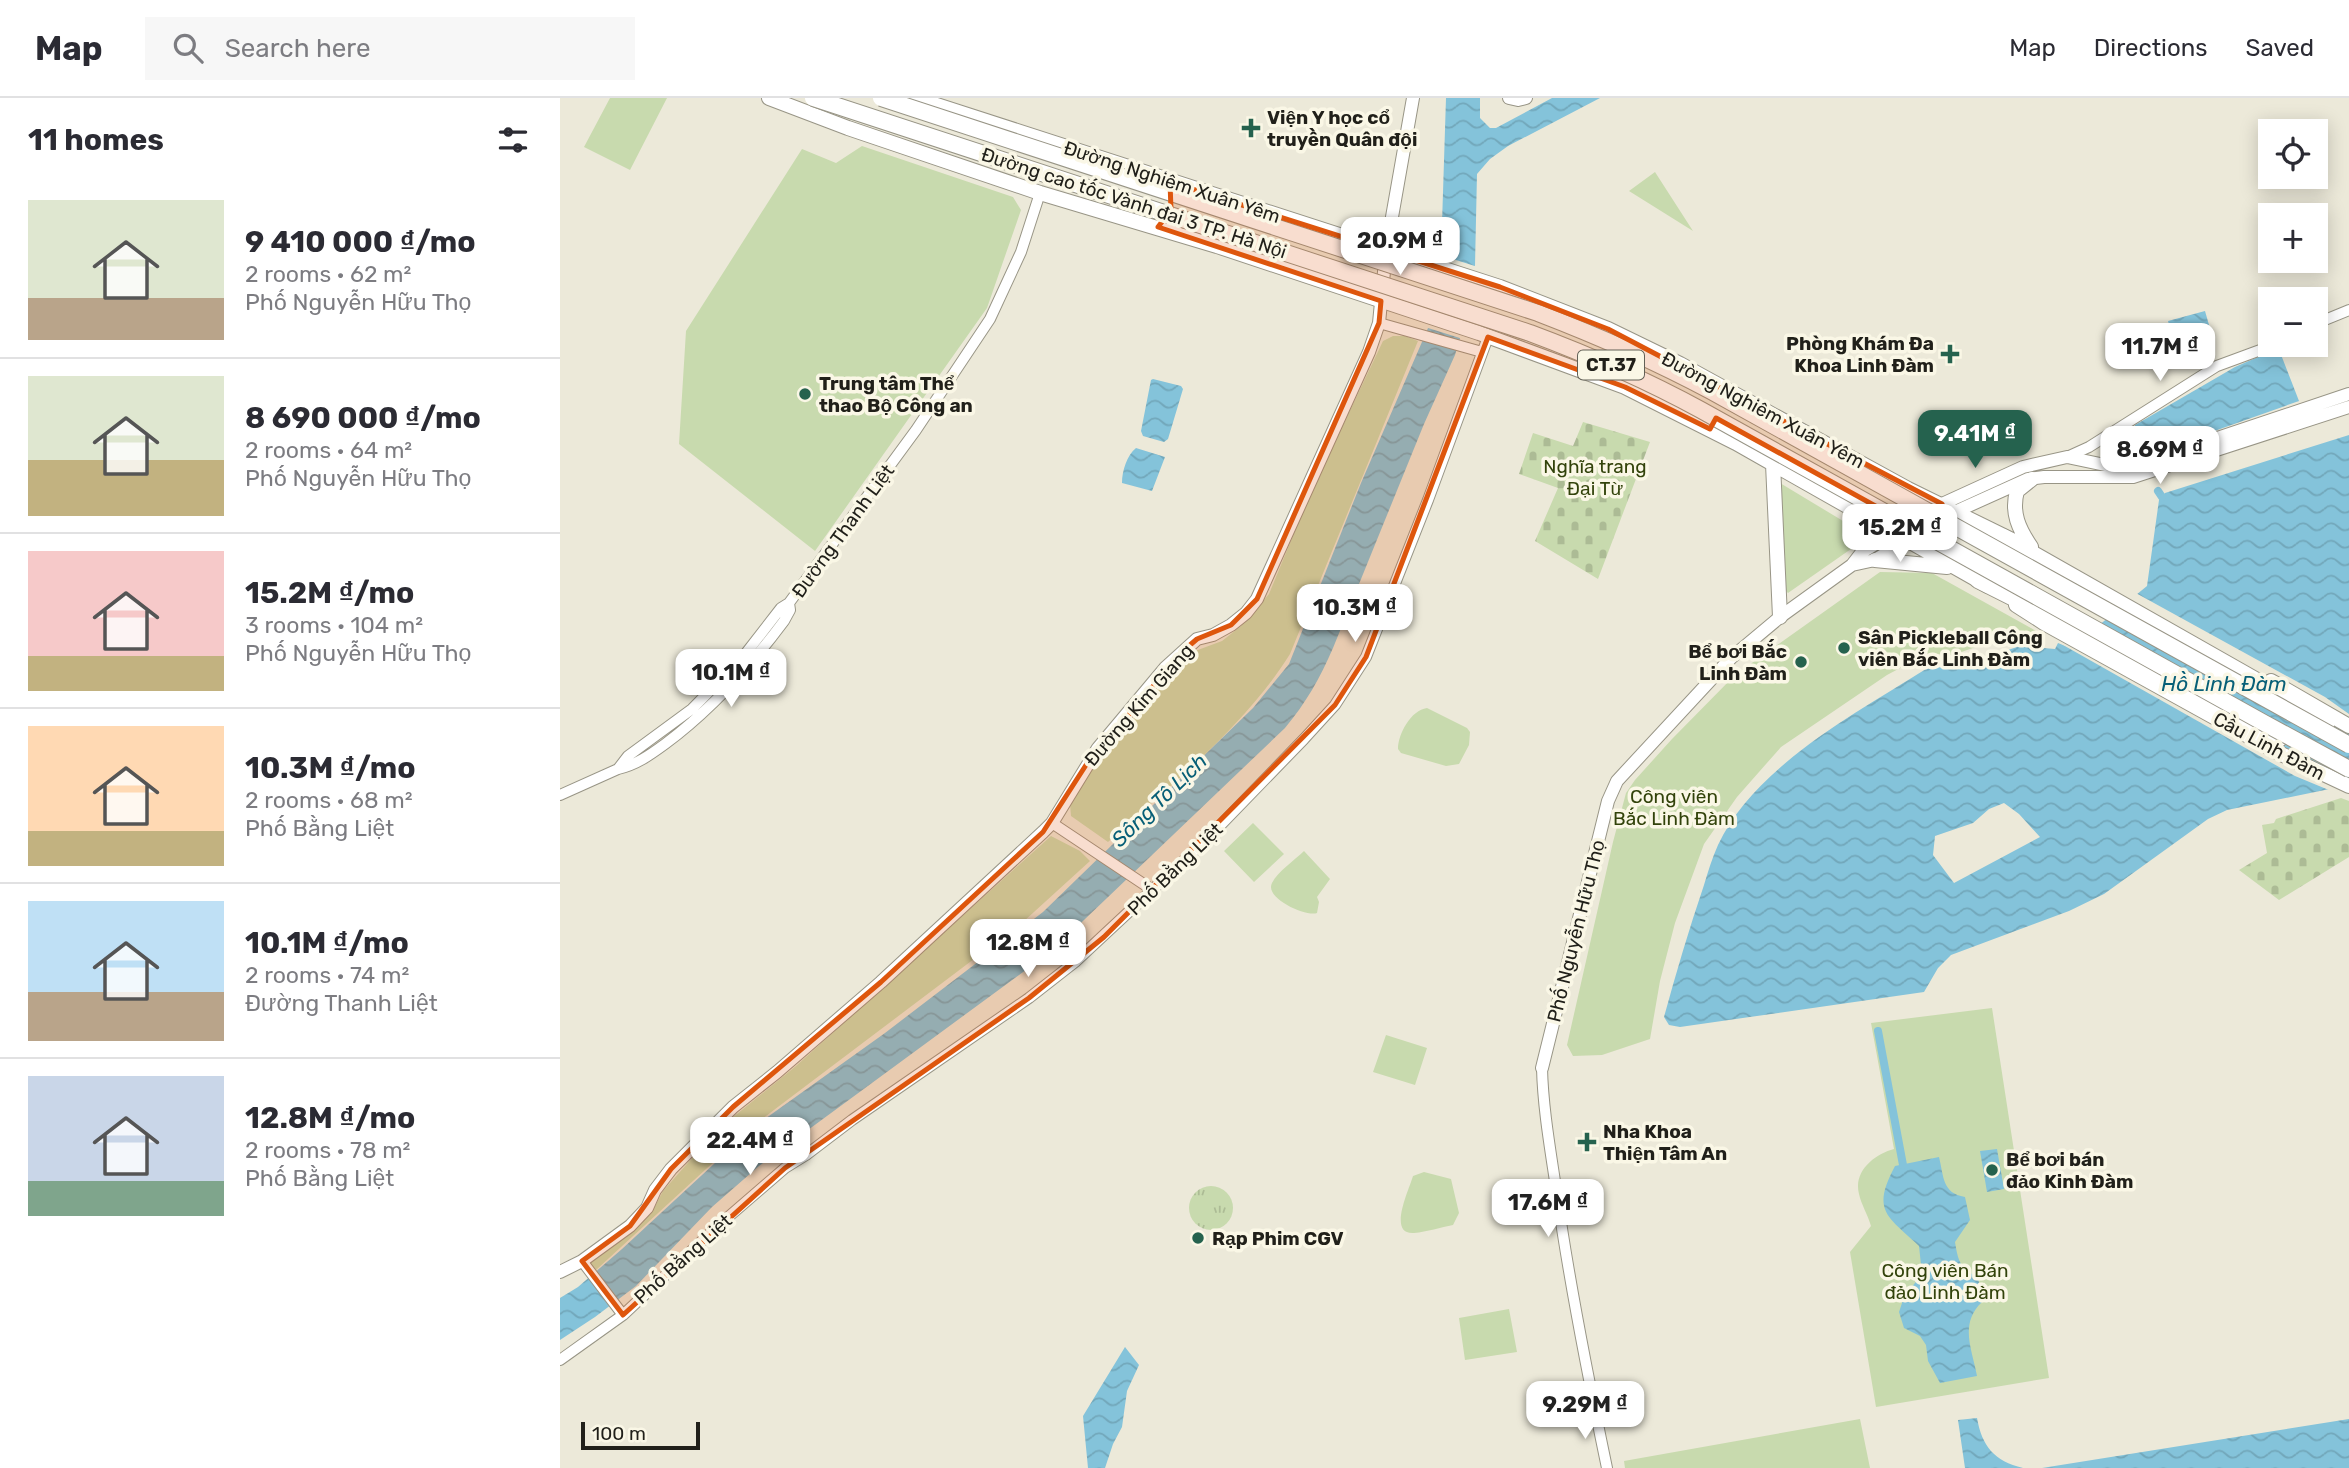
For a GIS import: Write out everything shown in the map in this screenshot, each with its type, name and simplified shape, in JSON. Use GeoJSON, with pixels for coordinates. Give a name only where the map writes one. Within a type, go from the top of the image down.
{"type":"FeatureCollection","features":[{"type":"Feature","properties":{"kind":"highway","name":"Đường cao tốc Vành đai 3 TP. Hà Nội"},"geometry":{"type":"LineString","coordinates":[[813,98],[1519,329],[1594,358],[1701,410],[2349,770]]}},
{"type":"Feature","properties":{"kind":"highway","name":"Đường cao tốc Vành đai 3 TP. Hà Nội"},"geometry":{"type":"LineString","coordinates":[[881,98],[1526,309],[1603,338],[1711,391],[2349,742]]}},
{"type":"Feature","properties":{"kind":"highway"},"geometry":{"type":"LineString","coordinates":[[2003,537],[2278,693],[2349,742]]}},
{"type":"Feature","properties":{"kind":"highway"},"geometry":{"type":"LineString","coordinates":[[1978,580],[2077,630],[2248,724],[2349,770]]}},
{"type":"Feature","properties":{"kind":"main road"},"geometry":{"type":"LineString","coordinates":[[769,98],[1040,193],[1158,227],[1416,312],[1608,381],[1710,429],[1907,540]]}},
{"type":"Feature","properties":{"kind":"main road","name":"Đường Nghiêm Xuân Yêm"},"geometry":{"type":"LineString","coordinates":[[915,98],[1489,283],[1626,337],[1908,489],[1957,511],[2003,537],[2031,547],[2349,726]]}},
{"type":"Feature","properties":{"kind":"main road","name":"Đường Kim Giang"},"geometry":{"type":"LineString","coordinates":[[560,1272],[584,1264],[630,1226],[647,1208],[671,1169],[733,1107],[881,982],[1052,823],[1098,748],[1165,668],[1197,639],[1213,635],[1231,625],[1256,598],[1369,352],[1379,323],[1386,250],[1413,98]]}},
{"type":"Feature","properties":{"kind":"main road"},"geometry":{"type":"LineString","coordinates":[[1158,227],[1166,221],[1171,211],[1170,182]]}},
{"type":"Feature","properties":{"kind":"main road"},"geometry":{"type":"LineString","coordinates":[[1275,266],[1269,256],[1266,236],[1267,230],[1280,216]]}},
{"type":"Feature","properties":{"kind":"main road"},"geometry":{"type":"LineString","coordinates":[[1608,381],[1626,337]]}},
{"type":"Feature","properties":{"kind":"main road"},"geometry":{"type":"LineString","coordinates":[[1710,429],[1731,392]]}},
{"type":"Feature","properties":{"kind":"main road","name":"Phố Nguyễn Hữu Thọ"},"geometry":{"type":"LineString","coordinates":[[1852,565],[1875,560],[1957,511],[2007,487],[2032,479],[2133,477],[2340,406],[2349,394]]}},
{"type":"Feature","properties":{"kind":"main road","name":"Phố Nguyễn Hữu Thọ"},"geometry":{"type":"LineString","coordinates":[[1542,1068],[1608,801],[1616,781],[1731,658],[1780,617],[1852,565],[1862,552],[1942,504],[2023,467],[2067,457],[2122,466],[2143,463],[2340,406]]}},
{"type":"Feature","properties":{"kind":"main road"},"geometry":{"type":"LineString","coordinates":[[1773,464],[1780,617]]}},
{"type":"Feature","properties":{"kind":"main road"},"geometry":{"type":"LineString","coordinates":[[2031,547],[2014,512],[2017,491],[2032,479]]}},
{"type":"Feature","properties":{"kind":"main road","name":"Cầu Linh Đàm"},"geometry":{"type":"LineString","coordinates":[[1907,540],[1978,580],[2043,623],[2279,753],[2349,786]]}},
{"type":"Feature","properties":{"kind":"main road"},"geometry":{"type":"LineString","coordinates":[[1875,560],[1954,567]]}},
{"type":"Feature","properties":{"kind":"street","name":"Đường Thanh Liệt"},"geometry":{"type":"LineString","coordinates":[[560,795],[618,769],[628,756],[696,713],[730,687],[766,645],[784,621],[790,610],[789,603],[895,460],[990,319],[1012,274],[1040,193]]}},
{"type":"Feature","properties":{"kind":"street"},"geometry":{"type":"LineString","coordinates":[[2328,319],[2349,310]]}},
{"type":"Feature","properties":{"kind":"street"},"geometry":{"type":"LineString","coordinates":[[1379,323],[1478,350]]}},
{"type":"Feature","properties":{"kind":"street","name":"Phố Bằng Liệt"},"geometry":{"type":"LineString","coordinates":[[560,1360],[622,1313],[785,1168],[1029,998],[1084,954],[1154,891],[1335,705],[1366,657],[1429,500],[1484,335]]}},
{"type":"Feature","properties":{"kind":"street"},"geometry":{"type":"LineString","coordinates":[[2067,457],[2217,366],[2258,351]]}},
{"type":"Feature","properties":{"kind":"street"},"geometry":{"type":"LineString","coordinates":[[2096,463],[2093,454],[2108,433]]}},
{"type":"Feature","properties":{"kind":"street"},"geometry":{"type":"LineString","coordinates":[[1918,518],[1932,526]]}},
{"type":"Feature","properties":{"kind":"street"},"geometry":{"type":"LineString","coordinates":[[1052,823],[1154,891]]}},
{"type":"Feature","properties":{"kind":"street"},"geometry":{"type":"LineString","coordinates":[[1542,1068],[1561,1224],[1593,1407],[1607,1468]]}},
{"type":"Feature","properties":{"kind":"street"},"geometry":{"type":"LineString","coordinates":[[584,1264],[622,1313]]}},
{"type":"Feature","properties":{"kind":"highlighted area"},"geometry":{"type":"Polygon","coordinates":[[[1170,182],[1500,287],[1608,329],[1942,504],[1908,524],[1716,418],[1710,429],[1625,387],[1488,337],[1366,657],[1335,705],[1104,937],[1029,998],[785,1168],[623,1315],[582,1261],[630,1226],[671,1169],[733,1107],[881,982],[1043,832],[1086,765],[1183,651],[1197,639],[1231,625],[1257,599],[1379,323],[1381,301],[1158,227],[1171,210],[1170,182]]]}},
{"type":"Feature","properties":{"kind":"green space"},"geometry":{"type":"Polygon","coordinates":[[[610,98],[667,98],[630,170],[584,147],[610,98]]]}},
{"type":"Feature","properties":{"kind":"green space","name":"Trung tâm Thể thao Bộ Công an"},"geometry":{"type":"Polygon","coordinates":[[[862,146],[1013,197],[1021,210],[987,308],[815,551],[679,444],[686,331],[802,149],[836,163],[862,146]]]}},
{"type":"Feature","properties":{"kind":"green space"},"geometry":{"type":"Polygon","coordinates":[[[1655,172],[1693,231],[1629,191],[1655,172]]]}},
{"type":"Feature","properties":{"kind":"green space"},"geometry":{"type":"Polygon","coordinates":[[[1393,336],[1405,336],[1418,341],[1290,654],[1252,705],[1206,754],[1108,842],[1071,816],[1070,804],[1093,767],[1187,654],[1222,641],[1241,626],[1269,594],[1309,497],[1383,341],[1393,336]]]}},
{"type":"Feature","properties":{"kind":"green space","name":"Nghĩa trang Đại Từ"},"geometry":{"type":"Polygon","coordinates":[[[1583,422],[1650,442],[1598,579],[1535,541],[1558,488],[1519,474],[1533,433],[1573,446],[1583,422]]]}},
{"type":"Feature","properties":{"kind":"green space"},"geometry":{"type":"Polygon","coordinates":[[[1780,483],[1862,535],[1861,542],[1788,593],[1784,589],[1780,483]]]}},
{"type":"Feature","properties":{"kind":"green space","name":"Công viên Bắc Linh Đàm"},"geometry":{"type":"Polygon","coordinates":[[[1880,572],[1932,573],[2038,632],[1998,639],[1953,655],[1921,657],[1887,675],[1781,747],[1737,797],[1704,844],[1675,923],[1660,981],[1650,1039],[1602,1055],[1573,1056],[1567,1045],[1626,793],[1672,739],[1735,675],[1880,572]]]}},
{"type":"Feature","properties":{"kind":"green space"},"geometry":{"type":"Polygon","coordinates":[[[1427,708],[1470,732],[1469,745],[1459,764],[1446,766],[1401,753],[1398,749],[1406,724],[1416,713],[1427,708]]]}},
{"type":"Feature","properties":{"kind":"green space"},"geometry":{"type":"Polygon","coordinates":[[[2341,798],[2349,801],[2349,857],[2279,900],[2239,870],[2267,853],[2262,825],[2341,798]]]}},
{"type":"Feature","properties":{"kind":"green space"},"geometry":{"type":"Polygon","coordinates":[[[1253,823],[1284,854],[1254,882],[1224,851],[1253,823]]]}},
{"type":"Feature","properties":{"kind":"green space"},"geometry":{"type":"Polygon","coordinates":[[[1051,836],[1080,851],[1090,861],[1023,922],[754,1125],[596,1270],[588,1262],[653,1210],[663,1191],[716,1131],[796,1066],[1051,836]]]}},
{"type":"Feature","properties":{"kind":"green space"},"geometry":{"type":"Polygon","coordinates":[[[1304,851],[1330,879],[1317,897],[1317,913],[1304,912],[1287,905],[1274,895],[1271,889],[1278,874],[1304,851]]]}},
{"type":"Feature","properties":{"kind":"green space","name":"Công viên Bán đảo Linh Đàm"},"geometry":{"type":"Polygon","coordinates":[[[1992,1008],[2049,1378],[1876,1407],[1850,1252],[1871,1226],[1859,1194],[1859,1178],[1873,1159],[1894,1149],[1871,1023],[1992,1008]]]}},
{"type":"Feature","properties":{"kind":"green space"},"geometry":{"type":"Polygon","coordinates":[[[1386,1035],[1427,1048],[1415,1085],[1373,1072],[1386,1035]]]}},
{"type":"Feature","properties":{"kind":"green space"},"geometry":{"type":"Polygon","coordinates":[[[1424,1172],[1451,1179],[1459,1213],[1453,1225],[1414,1233],[1406,1232],[1401,1220],[1404,1201],[1413,1176],[1424,1172]]]}},
{"type":"Feature","properties":{"kind":"green space"},"geometry":{"type":"Polygon","coordinates":[[[1211,1186],[1227,1192],[1233,1208],[1227,1224],[1211,1230],[1195,1224],[1189,1208],[1195,1192],[1211,1186]]]}},
{"type":"Feature","properties":{"kind":"green space"},"geometry":{"type":"Polygon","coordinates":[[[1509,1309],[1517,1352],[1465,1360],[1459,1318],[1509,1309]]]}},
{"type":"Feature","properties":{"kind":"green space"},"geometry":{"type":"Polygon","coordinates":[[[1860,1419],[1870,1468],[1625,1468],[1624,1461],[1860,1419]]]}},
{"type":"Feature","properties":{"kind":"water","name":"Sông Tô Lịch"},"geometry":{"type":"Polygon","coordinates":[[[1446,98],[1480,98],[1480,118],[1490,128],[1496,128],[1552,98],[1600,98],[1508,146],[1490,159],[1477,174],[1475,266],[1470,305],[1455,355],[1333,648],[1300,709],[1285,728],[1062,941],[759,1166],[712,1207],[636,1286],[560,1340],[560,1298],[578,1287],[622,1249],[755,1126],[885,1033],[1043,912],[1253,708],[1289,664],[1361,483],[1428,328],[1441,255],[1446,98]]]}},
{"type":"Feature","properties":{"kind":"water"},"geometry":{"type":"Polygon","coordinates":[[[2205,311],[2215,346],[2178,356],[2168,321],[2205,311]]]}},
{"type":"Feature","properties":{"kind":"water"},"geometry":{"type":"Polygon","coordinates":[[[2258,357],[2282,357],[2299,401],[2172,446],[2144,452],[2135,447],[2135,425],[2235,367],[2258,357]]]}},
{"type":"Feature","properties":{"kind":"water"},"geometry":{"type":"Polygon","coordinates":[[[1153,379],[1181,386],[1183,389],[1168,439],[1164,442],[1143,436],[1141,431],[1153,379]]]}},
{"type":"Feature","properties":{"kind":"water","name":"Hồ Linh Đàm"},"geometry":{"type":"Polygon","coordinates":[[[2349,435],[2349,785],[2227,810],[2208,819],[2104,894],[2069,911],[1951,955],[1938,968],[1924,992],[1680,1027],[1669,1025],[1664,1017],[1714,855],[1734,817],[1756,791],[1809,744],[1926,669],[1954,668],[2020,646],[2055,649],[2058,643],[2071,648],[2147,586],[2159,500],[2165,493],[2349,435]],[[2004,803],[1989,809],[1973,823],[1935,836],[1933,855],[1954,883],[2040,837],[2019,814],[2004,803]]]}},
{"type":"Feature","properties":{"kind":"water"},"geometry":{"type":"Polygon","coordinates":[[[1136,448],[1165,457],[1152,491],[1122,483],[1126,464],[1136,448]]]}},
{"type":"Feature","properties":{"kind":"water","name":"Bể bơi bán đảo Kinh Đàm"},"geometry":{"type":"Polygon","coordinates":[[[1997,1149],[2004,1189],[1987,1192],[1980,1151],[1997,1149]]]}},
{"type":"Feature","properties":{"kind":"water"},"geometry":{"type":"Polygon","coordinates":[[[1939,1157],[1948,1188],[1965,1197],[1970,1220],[1955,1242],[1961,1264],[1978,1277],[1982,1302],[1975,1310],[1969,1328],[1970,1347],[1977,1376],[1940,1383],[1928,1361],[1926,1345],[1920,1336],[1904,1328],[1899,1312],[1904,1297],[1922,1274],[1919,1246],[1891,1219],[1884,1203],[1884,1193],[1895,1166],[1939,1157]]]}},
{"type":"Feature","properties":{"kind":"water"},"geometry":{"type":"Polygon","coordinates":[[[1125,1347],[1139,1365],[1127,1391],[1122,1427],[1105,1468],[1088,1468],[1083,1416],[1125,1347]]]}},
{"type":"Feature","properties":{"kind":"water"},"geometry":{"type":"Polygon","coordinates":[[[1977,1418],[1982,1437],[1991,1451],[2004,1461],[2023,1468],[1965,1468],[1958,1420],[1977,1418]]]}},
{"type":"Feature","properties":{"kind":"water"},"geometry":{"type":"Polygon","coordinates":[[[2349,1419],[2349,1468],[2042,1468],[2349,1419]]]}},
{"type":"Feature","properties":{"kind":"pier"},"geometry":{"type":"Polygon","coordinates":[[[1437,254],[1478,267],[1473,306],[1463,339],[1425,327],[1433,293],[1437,254]]]}},
{"type":"Feature","properties":{"kind":"pier"},"geometry":{"type":"Polygon","coordinates":[[[2134,592],[2325,697],[2349,714],[2349,734],[2121,603],[2134,592]]]}},
{"type":"Feature","properties":{"kind":"pier"},"geometry":{"type":"Polygon","coordinates":[[[2059,640],[2349,789],[2336,793],[2295,776],[2056,641],[2059,640]]]}},
{"type":"Feature","properties":{"kind":"waterway"},"geometry":{"type":"LineString","coordinates":[[2158,491],[2162,497]]}},
{"type":"Feature","properties":{"kind":"waterway"},"geometry":{"type":"LineString","coordinates":[[1878,1031],[1903,1165]]}},
{"type":"Feature","properties":{"kind":"place","name":"Viện Y học cổ truyền Quân đội"},"geometry":{"type":"Point","coordinates":[1251,128]}},
{"type":"Feature","properties":{"kind":"place","name":"Phòng Khám Đa Khoa Linh Đàm"},"geometry":{"type":"Point","coordinates":[1950,354]}},
{"type":"Feature","properties":{"kind":"place","name":"Trung tâm Thể thao Bộ Công an"},"geometry":{"type":"Point","coordinates":[805,394]}},
{"type":"Feature","properties":{"kind":"place","name":"Sân Pickleball Công viên Bắc Linh Đàm"},"geometry":{"type":"Point","coordinates":[1844,648]}},
{"type":"Feature","properties":{"kind":"place","name":"Bể bơi Bắc Linh Đàm"},"geometry":{"type":"Point","coordinates":[1801,662]}},
{"type":"Feature","properties":{"kind":"place","name":"Nha Khoa Thiện Tâm An"},"geometry":{"type":"Point","coordinates":[1587,1142]}},
{"type":"Feature","properties":{"kind":"place","name":"Bể bơi bán đảo Kinh Đàm"},"geometry":{"type":"Point","coordinates":[1992,1170]}},
{"type":"Feature","properties":{"kind":"place","name":"Rạp Phim CGV"},"geometry":{"type":"Point","coordinates":[1198,1238]}}]}
